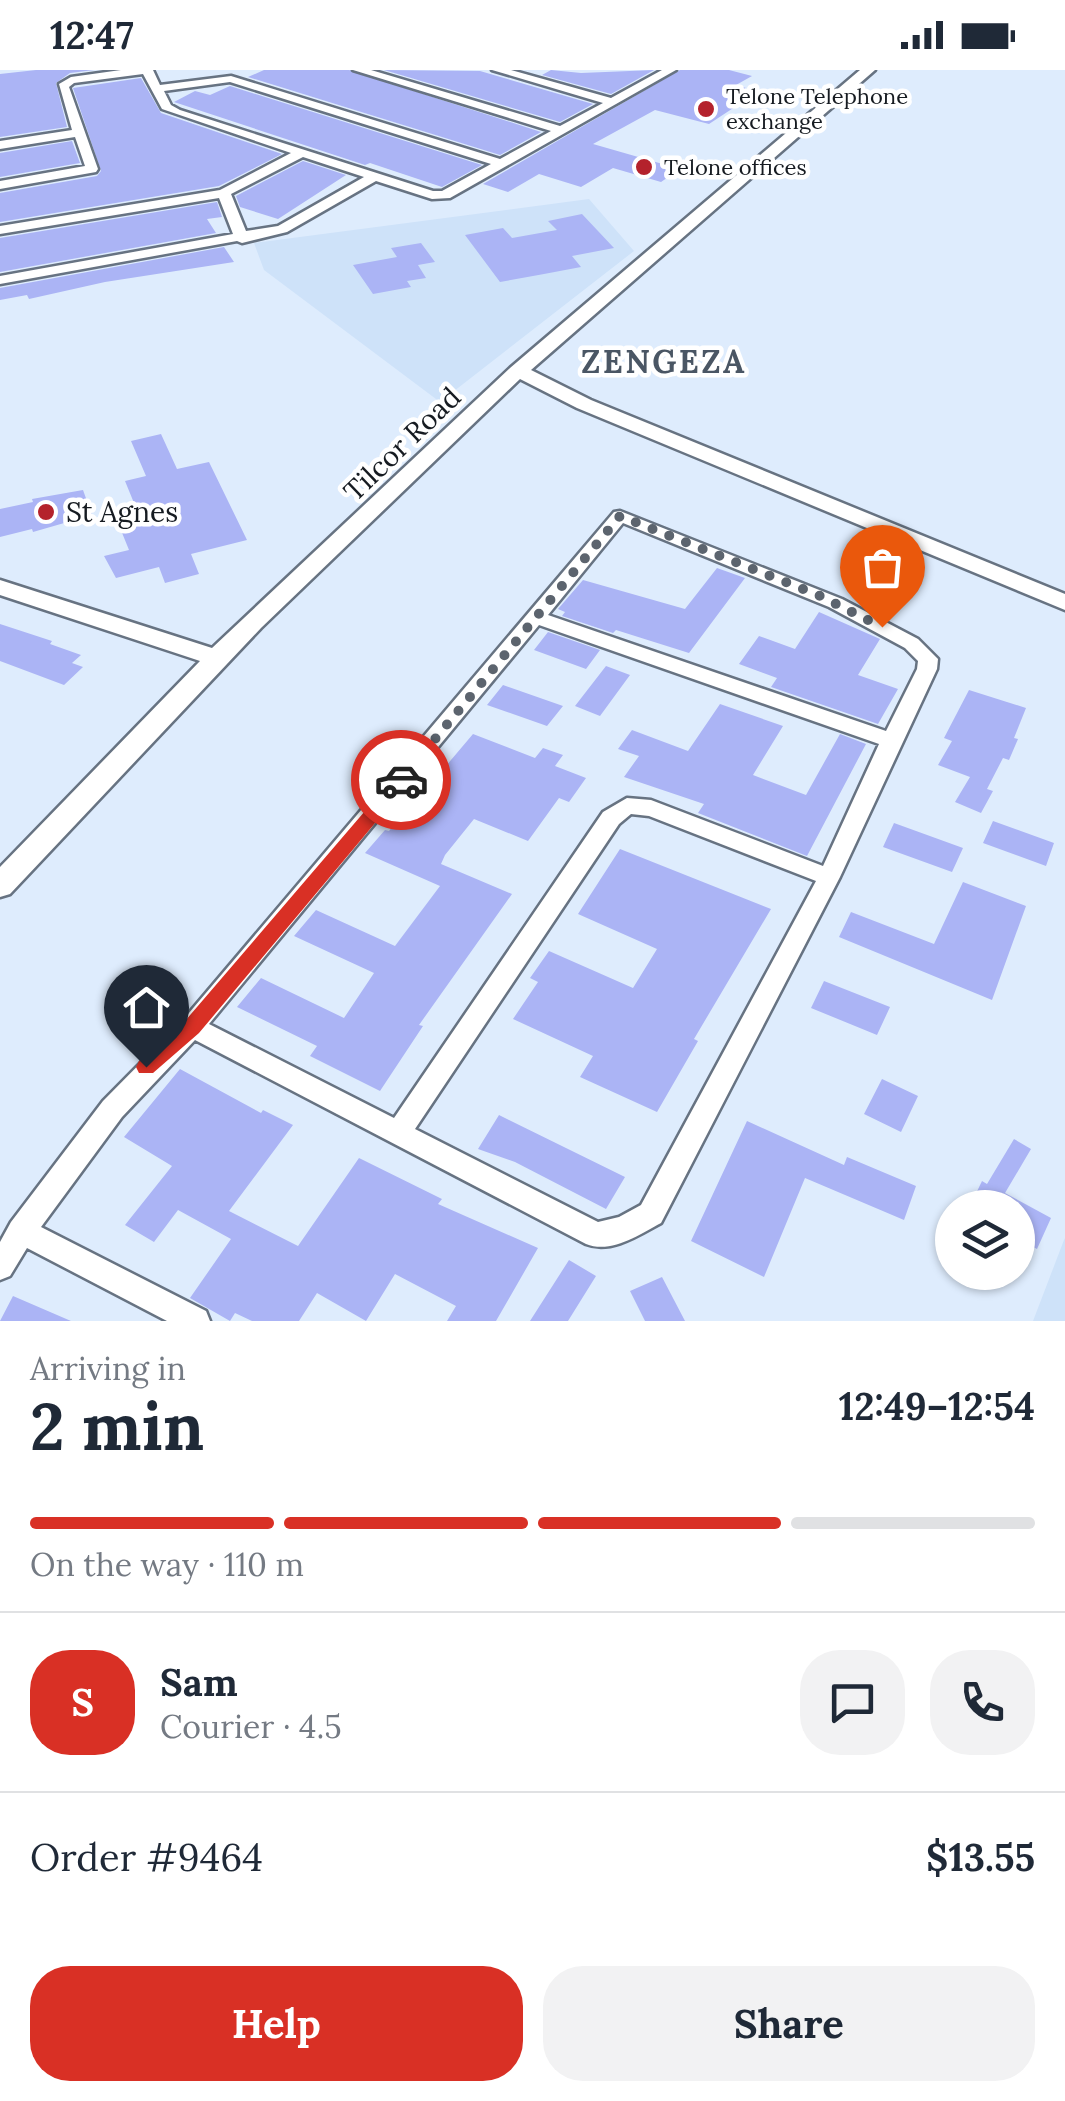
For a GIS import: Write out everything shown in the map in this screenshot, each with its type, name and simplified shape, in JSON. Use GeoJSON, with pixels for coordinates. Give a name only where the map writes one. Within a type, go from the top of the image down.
{"type":"FeatureCollection","features":[{"type":"Feature","properties":{"kind":"street"},"geometry":{"type":"LineString","coordinates":[[0,185],[92,169],[65,83],[147,70],[166,107],[176,112],[445,196],[670,70]]}},
{"type":"Feature","properties":{"kind":"street"},"geometry":{"type":"LineString","coordinates":[[359,70],[561,130]]}},
{"type":"Feature","properties":{"kind":"street"},"geometry":{"type":"LineString","coordinates":[[498,70],[613,102]]}},
{"type":"Feature","properties":{"kind":"street","name":"Tilcor Road"},"geometry":{"type":"LineString","coordinates":[[0,886],[75,802],[519,370],[865,70]]}},
{"type":"Feature","properties":{"kind":"street"},"geometry":{"type":"LineString","coordinates":[[156,90],[212,80],[243,82],[502,164]]}},
{"type":"Feature","properties":{"kind":"street"},"geometry":{"type":"LineString","coordinates":[[0,144],[78,133]]}},
{"type":"Feature","properties":{"kind":"street"},"geometry":{"type":"LineString","coordinates":[[0,230],[224,193],[301,153]]}},
{"type":"Feature","properties":{"kind":"street"},"geometry":{"type":"LineString","coordinates":[[0,280],[282,229],[376,176]]}},
{"type":"Feature","properties":{"kind":"street"},"geometry":{"type":"LineString","coordinates":[[224,193],[242,238]]}},
{"type":"Feature","properties":{"kind":"street"},"geometry":{"type":"LineString","coordinates":[[519,370],[584,404],[1065,603]]}},
{"type":"Feature","properties":{"kind":"street"},"geometry":{"type":"LineString","coordinates":[[0,1268],[21,1231],[146,1067],[192,1027],[620,516],[818,595],[914,643],[928,660],[829,878],[651,1214],[624,1230],[596,1234],[192,1027]]}},
{"type":"Feature","properties":{"kind":"street"},"geometry":{"type":"LineString","coordinates":[[0,588],[219,660]]}},
{"type":"Feature","properties":{"kind":"street"},"geometry":{"type":"LineString","coordinates":[[538,618],[891,740]]}},
{"type":"Feature","properties":{"kind":"street"},"geometry":{"type":"LineString","coordinates":[[398,1133],[610,818],[627,806],[651,808],[829,878]]}},
{"type":"Feature","properties":{"kind":"street"},"geometry":{"type":"LineString","coordinates":[[21,1231],[196,1321]]}},
{"type":"Feature","properties":{"kind":"shaded area"},"geometry":{"type":"Polygon","coordinates":[[[589,199],[634,251],[440,402],[264,270],[254,243],[589,199]]]}},
{"type":"Feature","properties":{"kind":"shaded area"},"geometry":{"type":"Polygon","coordinates":[[[1064,1240],[1065,1321],[1033,1321],[1064,1240]]]}},
{"type":"Feature","properties":{"kind":"building"},"geometry":{"type":"Polygon","coordinates":[[[94,70],[70,73],[56,83],[67,127],[0,137],[0,74],[94,70]]]}},
{"type":"Feature","properties":{"kind":"building"},"geometry":{"type":"Polygon","coordinates":[[[264,70],[349,70],[541,132],[500,155],[248,77],[264,70]]]}},
{"type":"Feature","properties":{"kind":"building"},"geometry":{"type":"Polygon","coordinates":[[[384,70],[480,71],[593,104],[560,122],[384,70]]]}},
{"type":"Feature","properties":{"kind":"building"},"geometry":{"type":"Polygon","coordinates":[[[551,70],[654,70],[611,94],[542,75],[551,70]]]}},
{"type":"Feature","properties":{"kind":"building"},"geometry":{"type":"Polygon","coordinates":[[[680,70],[729,70],[752,76],[736,85],[746,88],[732,95],[747,99],[709,124],[655,110],[593,144],[680,169],[661,182],[613,168],[581,187],[539,174],[508,192],[483,184],[680,70]]]}},
{"type":"Feature","properties":{"kind":"building"},"geometry":{"type":"Polygon","coordinates":[[[141,78],[161,113],[282,154],[219,186],[0,222],[0,193],[97,176],[101,171],[73,88],[141,78]]]}},
{"type":"Feature","properties":{"kind":"building"},"geometry":{"type":"Polygon","coordinates":[[[230,86],[482,165],[442,187],[174,102],[195,91],[210,95],[230,86]]]}},
{"type":"Feature","properties":{"kind":"building"},"geometry":{"type":"Polygon","coordinates":[[[72,141],[80,163],[0,177],[0,153],[72,141]]]}},
{"type":"Feature","properties":{"kind":"building"},"geometry":{"type":"Polygon","coordinates":[[[303,161],[346,175],[278,219],[240,207],[236,196],[303,161]]]}},
{"type":"Feature","properties":{"kind":"building"},"geometry":{"type":"Polygon","coordinates":[[[217,202],[222,217],[207,219],[216,233],[0,272],[0,238],[217,202]]]}},
{"type":"Feature","properties":{"kind":"building"},"geometry":{"type":"Polygon","coordinates":[[[582,214],[614,248],[572,256],[581,267],[500,282],[465,235],[503,228],[512,238],[557,230],[548,221],[582,214]]]}},
{"type":"Feature","properties":{"kind":"building"},"geometry":{"type":"Polygon","coordinates":[[[421,243],[435,262],[418,265],[426,278],[407,281],[411,287],[373,294],[353,265],[397,257],[391,248],[421,243]]]}},
{"type":"Feature","properties":{"kind":"building"},"geometry":{"type":"Polygon","coordinates":[[[224,247],[234,262],[105,282],[29,299],[27,295],[0,300],[0,288],[224,247]]]}},
{"type":"Feature","properties":{"kind":"building"},"geometry":{"type":"Polygon","coordinates":[[[161,434],[177,469],[209,462],[247,540],[191,554],[199,574],[165,583],[159,567],[116,578],[104,556],[129,550],[112,508],[134,503],[125,481],[146,476],[131,441],[161,434]]]}},
{"type":"Feature","properties":{"kind":"building","name":"St Agnes"},"geometry":{"type":"Polygon","coordinates":[[[83,490],[92,515],[0,537],[0,509],[83,490]]]}},
{"type":"Feature","properties":{"kind":"building"},"geometry":{"type":"Polygon","coordinates":[[[717,568],[745,578],[689,653],[562,616],[565,612],[558,609],[583,580],[685,609],[717,568]]]}},
{"type":"Feature","properties":{"kind":"building"},"geometry":{"type":"Polygon","coordinates":[[[819,612],[880,639],[858,675],[898,689],[878,724],[771,687],[777,678],[739,664],[759,636],[795,649],[819,612]]]}},
{"type":"Feature","properties":{"kind":"building"},"geometry":{"type":"Polygon","coordinates":[[[0,624],[81,655],[72,663],[83,667],[64,685],[0,661],[0,624]]]}},
{"type":"Feature","properties":{"kind":"building"},"geometry":{"type":"Polygon","coordinates":[[[548,632],[600,650],[586,669],[534,650],[548,632]]]}},
{"type":"Feature","properties":{"kind":"building"},"geometry":{"type":"Polygon","coordinates":[[[606,666],[630,675],[600,716],[575,706],[606,666]]]}},
{"type":"Feature","properties":{"kind":"building"},"geometry":{"type":"Polygon","coordinates":[[[503,685],[563,706],[547,726],[487,705],[503,685]]]}},
{"type":"Feature","properties":{"kind":"building"},"geometry":{"type":"Polygon","coordinates":[[[969,690],[1026,708],[1009,760],[1003,758],[987,789],[993,791],[981,813],[955,802],[970,777],[938,765],[952,741],[944,738],[969,690]]]}},
{"type":"Feature","properties":{"kind":"building"},"geometry":{"type":"Polygon","coordinates":[[[720,704],[783,726],[753,775],[806,795],[840,734],[866,744],[807,856],[698,813],[704,804],[624,777],[639,756],[618,749],[632,730],[688,751],[720,704]]]}},
{"type":"Feature","properties":{"kind":"building"},"geometry":{"type":"Polygon","coordinates":[[[473,734],[535,758],[543,748],[563,755],[555,766],[586,778],[569,802],[559,798],[528,841],[474,819],[445,855],[441,864],[512,894],[419,1025],[423,1026],[380,1091],[310,1056],[317,1046],[237,1007],[261,978],[344,1018],[374,973],[294,936],[316,910],[395,946],[440,886],[365,853],[473,734]]]}},
{"type":"Feature","properties":{"kind":"building"},"geometry":{"type":"Polygon","coordinates":[[[993,821],[1054,843],[1046,866],[983,843],[993,821]]]}},
{"type":"Feature","properties":{"kind":"building"},"geometry":{"type":"Polygon","coordinates":[[[894,823],[963,848],[952,872],[883,847],[894,823]]]}},
{"type":"Feature","properties":{"kind":"building"},"geometry":{"type":"Polygon","coordinates":[[[620,849],[771,909],[694,1039],[698,1041],[657,1112],[580,1077],[593,1056],[513,1019],[538,982],[530,978],[549,951],[633,988],[657,949],[578,914],[620,849]]]}},
{"type":"Feature","properties":{"kind":"building"},"geometry":{"type":"Polygon","coordinates":[[[963,882],[1026,906],[992,1000],[839,937],[851,912],[934,944],[963,882]]]}},
{"type":"Feature","properties":{"kind":"building"},"geometry":{"type":"Polygon","coordinates":[[[824,981],[890,1007],[877,1035],[811,1008],[824,981]]]}},
{"type":"Feature","properties":{"kind":"building"},"geometry":{"type":"Polygon","coordinates":[[[180,1069],[261,1113],[263,1110],[293,1125],[229,1211],[298,1246],[359,1158],[442,1199],[438,1204],[538,1248],[496,1321],[447,1321],[456,1306],[395,1274],[366,1321],[317,1293],[299,1321],[252,1321],[235,1313],[230,1321],[190,1298],[231,1239],[178,1210],[154,1242],[125,1225],[172,1166],[124,1137],[180,1069]]]}},
{"type":"Feature","properties":{"kind":"building"},"geometry":{"type":"Polygon","coordinates":[[[882,1079],[918,1096],[901,1132],[864,1114],[882,1079]]]}},
{"type":"Feature","properties":{"kind":"building"},"geometry":{"type":"Polygon","coordinates":[[[499,1115],[625,1177],[606,1209],[515,1162],[478,1149],[499,1115]]]}},
{"type":"Feature","properties":{"kind":"building"},"geometry":{"type":"Polygon","coordinates":[[[747,1121],[844,1165],[847,1157],[916,1186],[904,1220],[805,1178],[764,1277],[691,1241],[747,1121]]]}},
{"type":"Feature","properties":{"kind":"building"},"geometry":{"type":"Polygon","coordinates":[[[1014,1139],[1031,1149],[1007,1190],[978,1190],[982,1181],[987,1184],[1014,1139]]]}},
{"type":"Feature","properties":{"kind":"building"},"geometry":{"type":"Polygon","coordinates":[[[1035,1209],[1051,1218],[1035,1248],[1035,1209]]]}},
{"type":"Feature","properties":{"kind":"building"},"geometry":{"type":"Polygon","coordinates":[[[569,1260],[596,1276],[568,1321],[530,1321],[569,1260]]]}},
{"type":"Feature","properties":{"kind":"building"},"geometry":{"type":"Polygon","coordinates":[[[662,1277],[685,1321],[645,1321],[630,1291],[662,1277]]]}},
{"type":"Feature","properties":{"kind":"building"},"geometry":{"type":"Polygon","coordinates":[[[13,1296],[71,1321],[0,1321],[13,1296]]]}},
{"type":"Feature","properties":{"kind":"way so far"},"geometry":{"type":"LineString","coordinates":[[401,780],[620,516],[818,595],[882,627]]}},
{"type":"Feature","properties":{"kind":"place","name":"Telone Telephone exchange"},"geometry":{"type":"Point","coordinates":[706,109]}},
{"type":"Feature","properties":{"kind":"place","name":"Telone offices"},"geometry":{"type":"Point","coordinates":[644,167]}},
{"type":"Feature","properties":{"kind":"place","name":"St Agnes"},"geometry":{"type":"Point","coordinates":[46,512]}},
{"type":"Feature","properties":{"kind":"district","name":"ZENGEZA"},"geometry":{"type":"Point","coordinates":[664,361]}},
{"type":"Feature","properties":{"kind":"route"},"geometry":{"type":"LineString","coordinates":[[146,1067],[192,1027],[401,780]]}}]}
